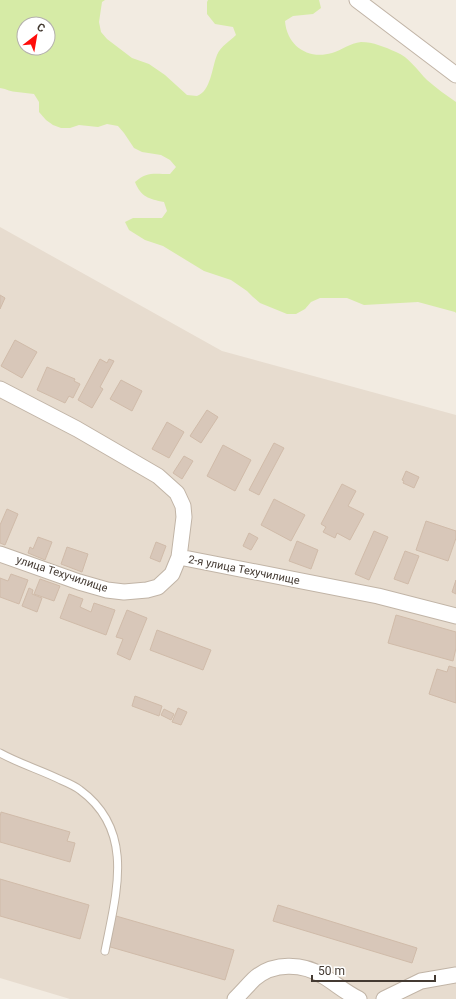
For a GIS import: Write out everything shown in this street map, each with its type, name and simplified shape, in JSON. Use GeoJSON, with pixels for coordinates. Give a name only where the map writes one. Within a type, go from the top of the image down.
{"type":"FeatureCollection","features":[{"type":"Feature","properties":{"kind":"street"},"geometry":{"type":"LineString","coordinates":[[357,0],[456,75]]}},
{"type":"Feature","properties":{"kind":"street","name":"2-я улица Техучилище"},"geometry":{"type":"LineString","coordinates":[[0,389],[142,466],[172,487],[177,493],[183,506],[184,517],[179,557],[378,596],[456,616]]}},
{"type":"Feature","properties":{"kind":"street","name":"улица Техучилище"},"geometry":{"type":"LineString","coordinates":[[0,554],[79,582],[107,590],[124,592],[147,590],[158,587],[172,574],[179,557]]}},
{"type":"Feature","properties":{"kind":"street"},"geometry":{"type":"LineString","coordinates":[[235,999],[255,978],[279,968],[293,966],[310,968],[359,999]]}},
{"type":"Feature","properties":{"kind":"street"},"geometry":{"type":"LineString","coordinates":[[384,999],[420,981],[456,976]]}},
{"type":"Feature","properties":{"kind":"lane"},"geometry":{"type":"LineString","coordinates":[[0,753],[80,790],[106,817],[116,843],[119,859],[118,883],[105,951]]}},
{"type":"Feature","properties":{"kind":"shaded area"},"geometry":{"type":"Polygon","coordinates":[[[0,227],[222,351],[456,415],[456,999],[70,999],[0,978],[0,227]]]}},
{"type":"Feature","properties":{"kind":"green space"},"geometry":{"type":"Polygon","coordinates":[[[0,0],[105,0],[102,2],[99,22],[101,32],[107,39],[132,58],[149,64],[165,75],[187,95],[197,96],[202,93],[208,84],[217,55],[236,35],[233,27],[215,24],[207,14],[208,0],[319,0],[321,8],[313,14],[293,16],[285,21],[290,38],[300,49],[307,53],[323,55],[336,52],[350,45],[361,42],[379,45],[401,54],[437,89],[456,102],[456,313],[418,302],[364,305],[347,298],[320,298],[311,302],[305,309],[296,314],[287,314],[260,303],[247,291],[231,280],[204,271],[163,246],[145,240],[129,230],[125,222],[133,218],[162,218],[167,211],[164,202],[154,200],[143,194],[135,182],[139,178],[147,175],[170,174],[176,167],[170,160],[161,155],[142,152],[134,148],[118,126],[107,124],[98,127],[79,125],[70,128],[61,128],[53,125],[39,112],[39,102],[34,94],[13,92],[0,88],[0,0]]]}},
{"type":"Feature","properties":{"kind":"building"},"geometry":{"type":"Polygon","coordinates":[[[0,295],[5,298],[0,309],[0,295]]]}},
{"type":"Feature","properties":{"kind":"building"},"geometry":{"type":"Polygon","coordinates":[[[15,340],[37,352],[22,378],[1,366],[15,340]]]}},
{"type":"Feature","properties":{"kind":"building"},"geometry":{"type":"Polygon","coordinates":[[[100,359],[107,363],[109,359],[114,361],[100,387],[103,389],[92,408],[78,400],[100,359]]]}},
{"type":"Feature","properties":{"kind":"building"},"geometry":{"type":"Polygon","coordinates":[[[47,367],[75,379],[74,381],[80,384],[73,398],[69,396],[65,403],[37,390],[47,367]]]}},
{"type":"Feature","properties":{"kind":"building"},"geometry":{"type":"Polygon","coordinates":[[[121,380],[142,391],[132,411],[110,399],[121,380]]]}},
{"type":"Feature","properties":{"kind":"building"},"geometry":{"type":"Polygon","coordinates":[[[207,410],[218,417],[201,443],[190,436],[207,410]]]}},
{"type":"Feature","properties":{"kind":"building"},"geometry":{"type":"Polygon","coordinates":[[[167,422],[184,432],[169,458],[152,449],[167,422]]]}},
{"type":"Feature","properties":{"kind":"building"},"geometry":{"type":"Polygon","coordinates":[[[274,443],[284,448],[259,495],[249,490],[274,443]]]}},
{"type":"Feature","properties":{"kind":"building"},"geometry":{"type":"Polygon","coordinates":[[[223,445],[251,460],[235,491],[207,476],[223,445]]]}},
{"type":"Feature","properties":{"kind":"building"},"geometry":{"type":"Polygon","coordinates":[[[184,456],[193,461],[182,479],[173,473],[184,456]]]}},
{"type":"Feature","properties":{"kind":"building"},"geometry":{"type":"Polygon","coordinates":[[[406,471],[419,477],[414,488],[403,483],[404,481],[402,480],[406,471]]]}},
{"type":"Feature","properties":{"kind":"building"},"geometry":{"type":"Polygon","coordinates":[[[342,484],[356,491],[348,506],[364,514],[350,540],[337,533],[335,538],[323,532],[326,527],[321,524],[342,484]]]}},
{"type":"Feature","properties":{"kind":"building"},"geometry":{"type":"Polygon","coordinates":[[[274,499],[305,515],[291,541],[261,525],[274,499]]]}},
{"type":"Feature","properties":{"kind":"building"},"geometry":{"type":"Polygon","coordinates":[[[7,509],[18,514],[5,545],[0,543],[0,525],[7,509]]]}},
{"type":"Feature","properties":{"kind":"building"},"geometry":{"type":"Polygon","coordinates":[[[426,521],[456,531],[456,538],[448,561],[416,550],[426,521]]]}},
{"type":"Feature","properties":{"kind":"building"},"geometry":{"type":"Polygon","coordinates":[[[374,531],[388,537],[369,580],[355,574],[374,531]]]}},
{"type":"Feature","properties":{"kind":"building"},"geometry":{"type":"Polygon","coordinates":[[[249,533],[258,538],[251,550],[243,546],[249,533]]]}},
{"type":"Feature","properties":{"kind":"building"},"geometry":{"type":"Polygon","coordinates":[[[38,537],[52,542],[45,560],[28,553],[30,547],[33,549],[38,537]]]}},
{"type":"Feature","properties":{"kind":"building"},"geometry":{"type":"Polygon","coordinates":[[[297,541],[318,550],[311,569],[289,561],[297,541]]]}},
{"type":"Feature","properties":{"kind":"building"},"geometry":{"type":"Polygon","coordinates":[[[156,542],[166,546],[160,562],[150,558],[156,542]]]}},
{"type":"Feature","properties":{"kind":"building"},"geometry":{"type":"Polygon","coordinates":[[[67,547],[88,554],[82,572],[61,564],[67,547]]]}},
{"type":"Feature","properties":{"kind":"building"},"geometry":{"type":"Polygon","coordinates":[[[405,551],[419,556],[408,584],[394,579],[405,551]]]}},
{"type":"Feature","properties":{"kind":"building"},"geometry":{"type":"Polygon","coordinates":[[[11,574],[28,580],[19,604],[0,597],[0,578],[8,581],[11,574]]]}},
{"type":"Feature","properties":{"kind":"building"},"geometry":{"type":"Polygon","coordinates":[[[40,579],[60,586],[54,601],[34,594],[40,579]]]}},
{"type":"Feature","properties":{"kind":"building"},"geometry":{"type":"Polygon","coordinates":[[[456,580],[456,594],[452,592],[456,580]]]}},
{"type":"Feature","properties":{"kind":"building"},"geometry":{"type":"Polygon","coordinates":[[[29,588],[33,590],[32,594],[42,598],[37,612],[22,606],[29,588]]]}},
{"type":"Feature","properties":{"kind":"building"},"geometry":{"type":"Polygon","coordinates":[[[69,594],[83,599],[80,607],[91,612],[94,603],[115,610],[106,635],[60,618],[69,594]]]}},
{"type":"Feature","properties":{"kind":"building"},"geometry":{"type":"Polygon","coordinates":[[[127,610],[147,618],[130,660],[117,654],[123,639],[116,637],[127,610]]]}},
{"type":"Feature","properties":{"kind":"building"},"geometry":{"type":"Polygon","coordinates":[[[396,615],[456,632],[456,648],[453,661],[388,643],[396,615]]]}},
{"type":"Feature","properties":{"kind":"building"},"geometry":{"type":"Polygon","coordinates":[[[157,630],[211,650],[203,670],[150,650],[157,630]]]}},
{"type":"Feature","properties":{"kind":"building"},"geometry":{"type":"Polygon","coordinates":[[[449,666],[456,668],[456,703],[429,694],[437,669],[447,672],[449,666]]]}},
{"type":"Feature","properties":{"kind":"building"},"geometry":{"type":"Polygon","coordinates":[[[135,696],[162,706],[159,716],[132,706],[135,696]]]}},
{"type":"Feature","properties":{"kind":"building"},"geometry":{"type":"Polygon","coordinates":[[[178,708],[187,712],[181,725],[172,722],[178,708]]]}},
{"type":"Feature","properties":{"kind":"building"},"geometry":{"type":"Polygon","coordinates":[[[164,709],[174,714],[171,720],[161,715],[164,709]]]}},
{"type":"Feature","properties":{"kind":"building"},"geometry":{"type":"Polygon","coordinates":[[[1,812],[70,832],[67,841],[75,843],[70,862],[0,842],[1,812]]]}},
{"type":"Feature","properties":{"kind":"building"},"geometry":{"type":"Polygon","coordinates":[[[0,879],[89,905],[80,939],[0,916],[0,879]]]}},
{"type":"Feature","properties":{"kind":"building"},"geometry":{"type":"Polygon","coordinates":[[[278,905],[417,948],[412,963],[273,921],[278,905]]]}},
{"type":"Feature","properties":{"kind":"building"},"geometry":{"type":"Polygon","coordinates":[[[116,916],[234,950],[225,980],[107,946],[116,916]]]}}]}
